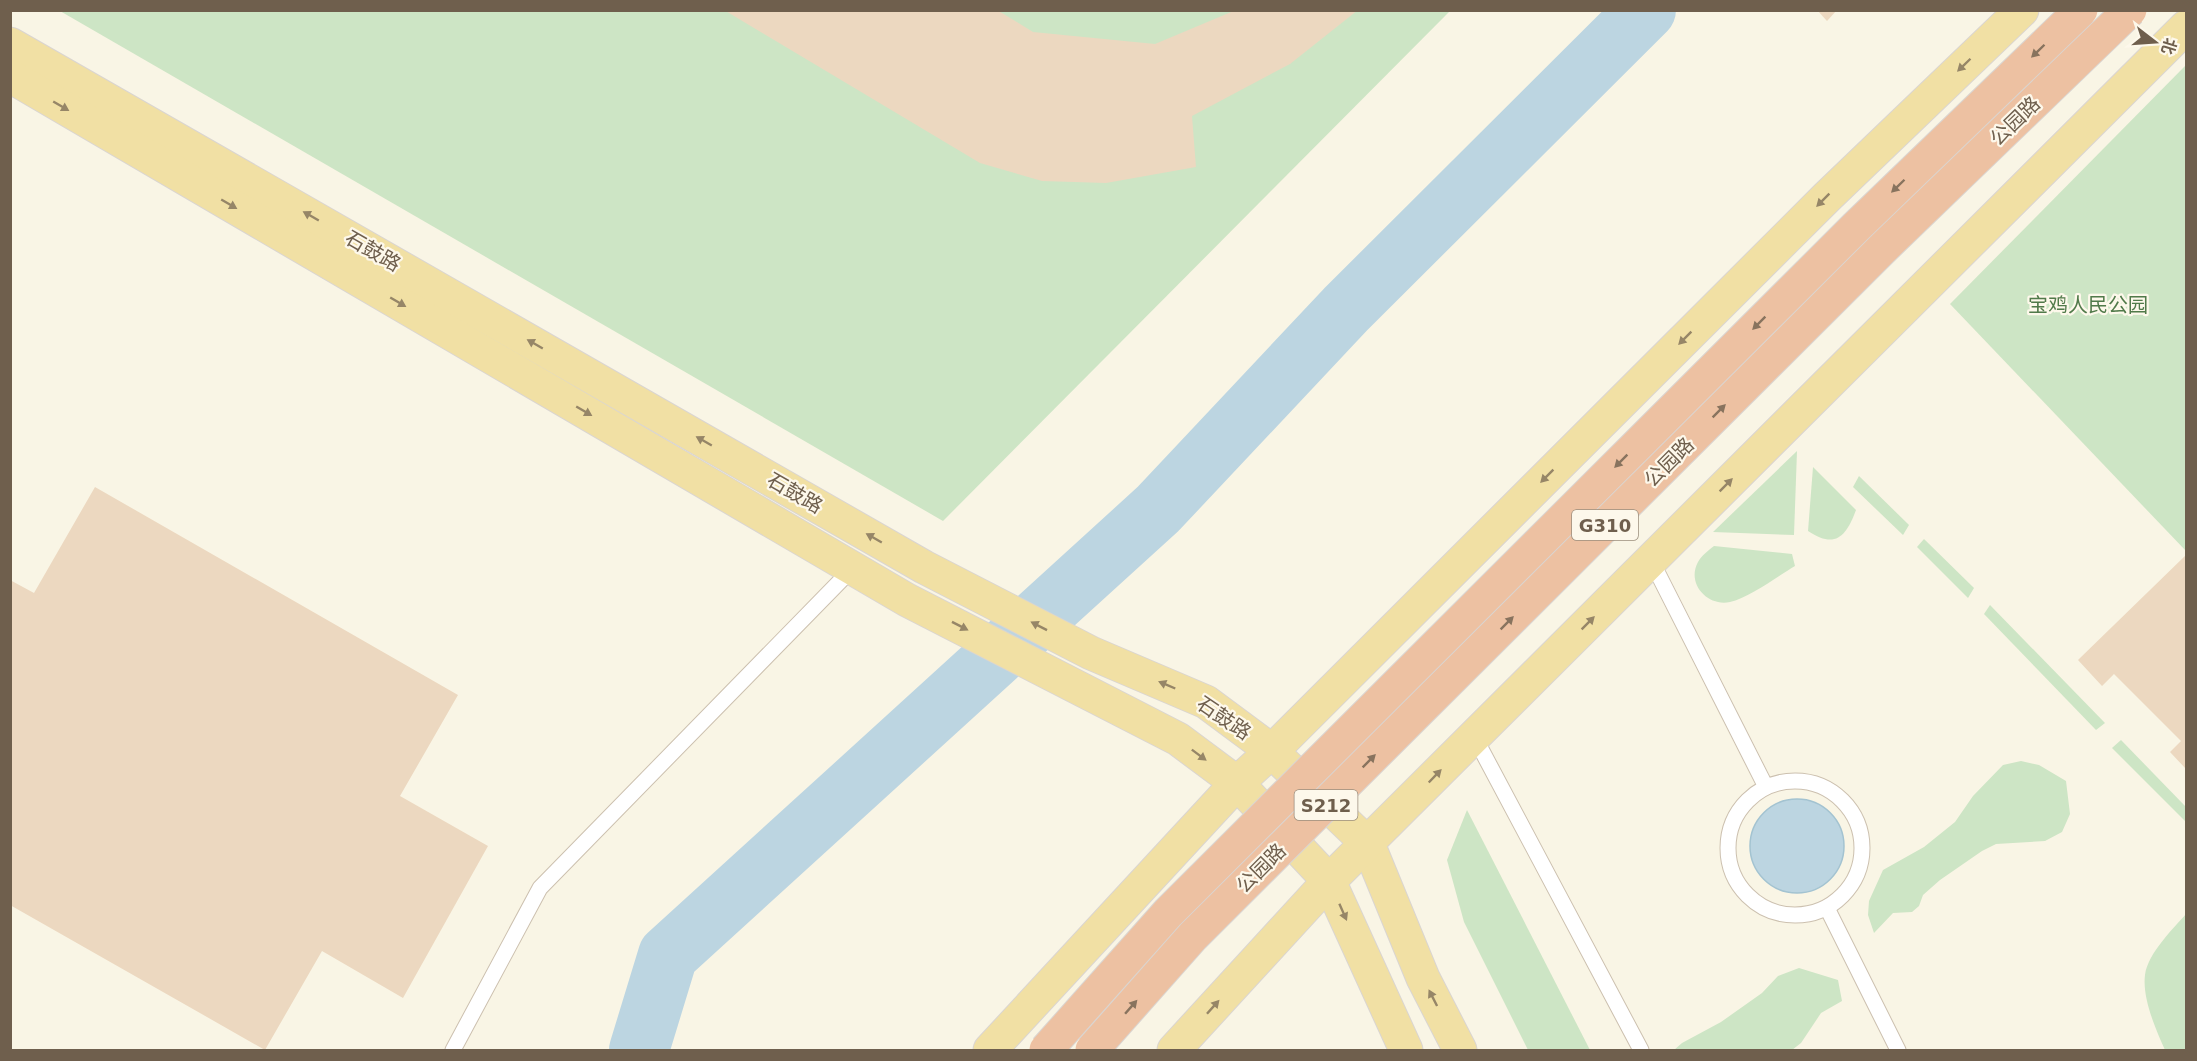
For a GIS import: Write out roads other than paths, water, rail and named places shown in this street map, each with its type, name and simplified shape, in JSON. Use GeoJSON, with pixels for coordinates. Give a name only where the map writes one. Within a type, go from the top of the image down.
{"type":"FeatureCollection","features":[{"type":"Feature","properties":{"kind":"highway","name":"公园路"},"geometry":{"type":"LineString","coordinates":[[1046,1050],[1177,904],[1848,235],[2081,10]]}},
{"type":"Feature","properties":{"kind":"highway","name":"公园路"},"geometry":{"type":"LineString","coordinates":[[1092,1050],[1193,936],[1880,251],[2130,10]]}},
{"type":"Feature","properties":{"kind":"main road"},"geometry":{"type":"LineString","coordinates":[[990,1050],[1237,783],[1271,752],[1827,197],[2022,10]]}},
{"type":"Feature","properties":{"kind":"main road"},"geometry":{"type":"LineString","coordinates":[[1174,1050],[1329,881],[2187,27]]}},
{"type":"Feature","properties":{"kind":"main road","name":"石鼓路"},"geometry":{"type":"LineString","coordinates":[[10,44],[924,567],[1091,653],[1206,702],[1271,752],[1368,844],[1423,978],[1460,1050]]}},
{"type":"Feature","properties":{"kind":"main road","name":"石鼓路"},"geometry":{"type":"LineString","coordinates":[[10,76],[908,600],[1179,739],[1237,783],[1329,881],[1406,1050]]}},
{"type":"Feature","properties":{"kind":"lane"},"geometry":{"type":"LineString","coordinates":[[1651,560],[1766,787]]}},
{"type":"Feature","properties":{"kind":"lane"},"geometry":{"type":"LineString","coordinates":[[453,1050],[540,888],[853,568]]}},
{"type":"Feature","properties":{"kind":"lane"},"geometry":{"type":"LineString","coordinates":[[1474,736],[1641,1050]]}},
{"type":"Feature","properties":{"kind":"lane"},"geometry":{"type":"LineString","coordinates":[[1798,780],[1820,784],[1839,796],[1853,813],[1861,833],[1862,856],[1855,877],[1844,895],[1827,908],[1803,915],[1781,914],[1760,906],[1743,892],[1732,872],[1728,850],[1731,828],[1740,808],[1756,792],[1766,787],[1798,780]]}},
{"type":"Feature","properties":{"kind":"lane"},"geometry":{"type":"LineString","coordinates":[[1827,908],[1898,1050]]}},
{"type":"Feature","properties":{"kind":"water"},"geometry":{"type":"Polygon","coordinates":[[[1788,799],[1806,799],[1831,812],[1841,828],[1844,846],[1841,864],[1831,880],[1806,893],[1788,893],[1763,880],[1750,855],[1750,837],[1763,812],[1788,799]]]}},
{"type":"Feature","properties":{"kind":"waterway"},"geometry":{"type":"LineString","coordinates":[[639,1050],[668,955],[1158,509],[1346,309],[1646,10]]}},
{"type":"Feature","properties":{"kind":"park label","name":"宝鸡人民公园"},"geometry":{"type":"Point","coordinates":[2088,305]}}]}
